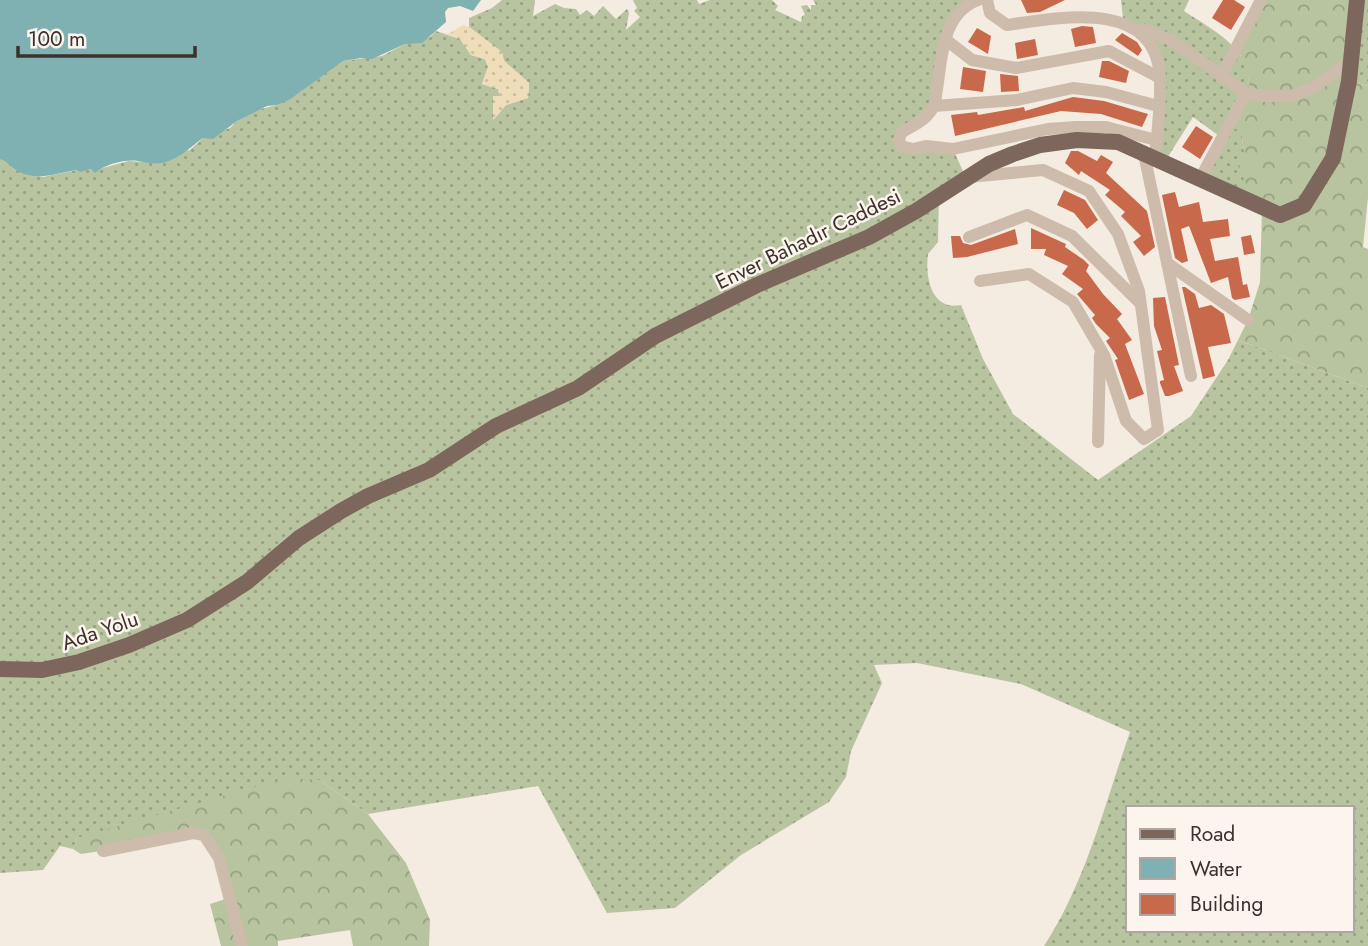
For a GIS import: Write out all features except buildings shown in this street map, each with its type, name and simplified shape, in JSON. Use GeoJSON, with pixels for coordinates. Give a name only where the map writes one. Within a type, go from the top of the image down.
{"type":"FeatureCollection","features":[{"type":"Feature","properties":{"kind":"main road","name":"Enver Bahadır Caddesi"},"geometry":{"type":"LineString","coordinates":[[208,608],[247,582],[299,538],[341,511],[368,496],[429,470],[496,426],[570,392],[655,336],[757,285],[891,225],[965,178],[1013,154],[1040,145],[1077,140],[1118,142],[1280,215],[1304,205],[1333,158],[1351,60],[1357,0]]}},
{"type":"Feature","properties":{"kind":"main road","name":"Ada Yolu"},"geometry":{"type":"LineString","coordinates":[[0,669],[34,671],[79,662],[164,631],[208,608]]}},
{"type":"Feature","properties":{"kind":"street"},"geometry":{"type":"LineString","coordinates":[[978,0],[968,4],[954,17],[945,39],[934,106],[914,127],[901,133],[901,146],[913,149],[926,146],[953,149],[1048,129],[1076,127],[1106,127],[1156,140]]}},
{"type":"Feature","properties":{"kind":"street"},"geometry":{"type":"LineString","coordinates":[[987,0],[990,13],[1007,25],[1063,17],[1117,16],[1171,40],[1246,93],[1292,96],[1316,86],[1351,60]]}},
{"type":"Feature","properties":{"kind":"street"},"geometry":{"type":"LineString","coordinates":[[1222,77],[1261,0]]}},
{"type":"Feature","properties":{"kind":"street"},"geometry":{"type":"LineString","coordinates":[[1143,29],[1155,49],[1160,78],[1156,140],[1149,157],[1167,263],[1191,376]]}},
{"type":"Feature","properties":{"kind":"street"},"geometry":{"type":"LineString","coordinates":[[945,39],[972,60],[1016,68],[1109,51],[1160,78]]}},
{"type":"Feature","properties":{"kind":"street"},"geometry":{"type":"LineString","coordinates":[[934,106],[1017,100],[1073,88],[1106,92],[1158,106]]}},
{"type":"Feature","properties":{"kind":"street"},"geometry":{"type":"LineString","coordinates":[[1200,179],[1246,93]]}},
{"type":"Feature","properties":{"kind":"street"},"geometry":{"type":"LineString","coordinates":[[965,178],[1043,170],[1089,191],[1118,234],[1139,291],[1158,430],[1144,439],[1126,421],[1101,350],[1073,302],[1029,274],[980,281]]}},
{"type":"Feature","properties":{"kind":"street"},"geometry":{"type":"LineString","coordinates":[[969,237],[1027,215],[1072,236],[1140,303]]}},
{"type":"Feature","properties":{"kind":"street"},"geometry":{"type":"LineString","coordinates":[[1167,263],[1248,320]]}},
{"type":"Feature","properties":{"kind":"street"},"geometry":{"type":"LineString","coordinates":[[1098,442],[1101,350]]}},
{"type":"Feature","properties":{"kind":"street"},"geometry":{"type":"LineString","coordinates":[[103,851],[193,833],[204,835],[219,858],[242,946]]}},
{"type":"Feature","properties":{"kind":"green space"},"geometry":{"type":"Polygon","coordinates":[[[502,0],[535,0],[533,16],[555,4],[576,9],[580,15],[587,10],[594,16],[603,6],[616,19],[627,9],[629,13],[626,30],[640,17],[634,11],[637,8],[633,0],[697,0],[699,4],[710,0],[772,0],[778,6],[775,10],[801,22],[802,16],[805,15],[801,6],[807,5],[811,10],[811,5],[816,5],[813,0],[978,0],[954,17],[934,106],[907,130],[901,146],[953,149],[966,178],[939,196],[938,242],[928,254],[929,282],[937,298],[943,303],[961,305],[983,359],[1013,414],[1098,480],[1191,416],[1238,340],[1368,388],[1368,946],[1044,946],[1072,896],[1083,869],[1130,732],[1021,684],[917,663],[874,665],[882,683],[851,751],[846,777],[829,802],[741,855],[675,908],[607,913],[538,786],[368,814],[319,780],[77,838],[73,849],[60,846],[43,870],[0,873],[0,159],[5,159],[15,170],[43,177],[77,170],[99,169],[129,161],[144,162],[190,150],[203,138],[230,128],[257,110],[277,105],[300,92],[343,61],[382,56],[405,44],[430,37],[436,31],[460,39],[471,55],[485,59],[488,67],[482,84],[498,89],[500,97],[493,97],[494,119],[506,105],[528,98],[529,83],[504,61],[502,52],[469,27],[469,18],[492,8],[502,0]]]}},
{"type":"Feature","properties":{"kind":"green space"},"geometry":{"type":"Polygon","coordinates":[[[1121,0],[1189,0],[1184,11],[1219,34],[1238,52],[1248,75],[1249,96],[1242,128],[1244,152],[1262,207],[1200,179],[1222,138],[1193,117],[1164,163],[1155,159],[1155,49],[1123,18],[1121,0]]]}},
{"type":"Feature","properties":{"kind":"green space"},"geometry":{"type":"Polygon","coordinates":[[[1257,0],[1357,0],[1349,81],[1368,86],[1368,197],[1363,247],[1368,249],[1368,388],[1238,340],[1248,320],[1260,282],[1262,207],[1246,184],[1238,166],[1244,152],[1241,130],[1228,128],[1249,89],[1247,73],[1237,47],[1257,0]]]}},
{"type":"Feature","properties":{"kind":"green space"},"geometry":{"type":"Polygon","coordinates":[[[1357,0],[1368,0],[1368,86],[1349,81],[1357,0]]]}},
{"type":"Feature","properties":{"kind":"green space"},"geometry":{"type":"Polygon","coordinates":[[[286,778],[319,780],[368,814],[406,863],[430,920],[429,946],[353,946],[350,930],[278,941],[278,946],[221,946],[210,904],[229,898],[204,835],[81,854],[73,849],[77,838],[286,778]]]}},
{"type":"Feature","properties":{"kind":"sand"},"geometry":{"type":"Polygon","coordinates":[[[463,25],[502,52],[504,61],[529,83],[528,98],[506,105],[493,120],[493,96],[500,96],[498,89],[482,84],[488,67],[485,59],[471,55],[460,39],[444,34],[463,25]]]}},
{"type":"Feature","properties":{"kind":"water"},"geometry":{"type":"Polygon","coordinates":[[[0,0],[481,0],[473,11],[460,6],[448,8],[445,12],[446,22],[422,43],[405,44],[372,59],[343,61],[289,100],[267,106],[237,121],[213,139],[203,138],[166,162],[155,164],[128,161],[110,165],[95,173],[91,169],[41,176],[19,172],[0,159],[0,0]]]}}]}
